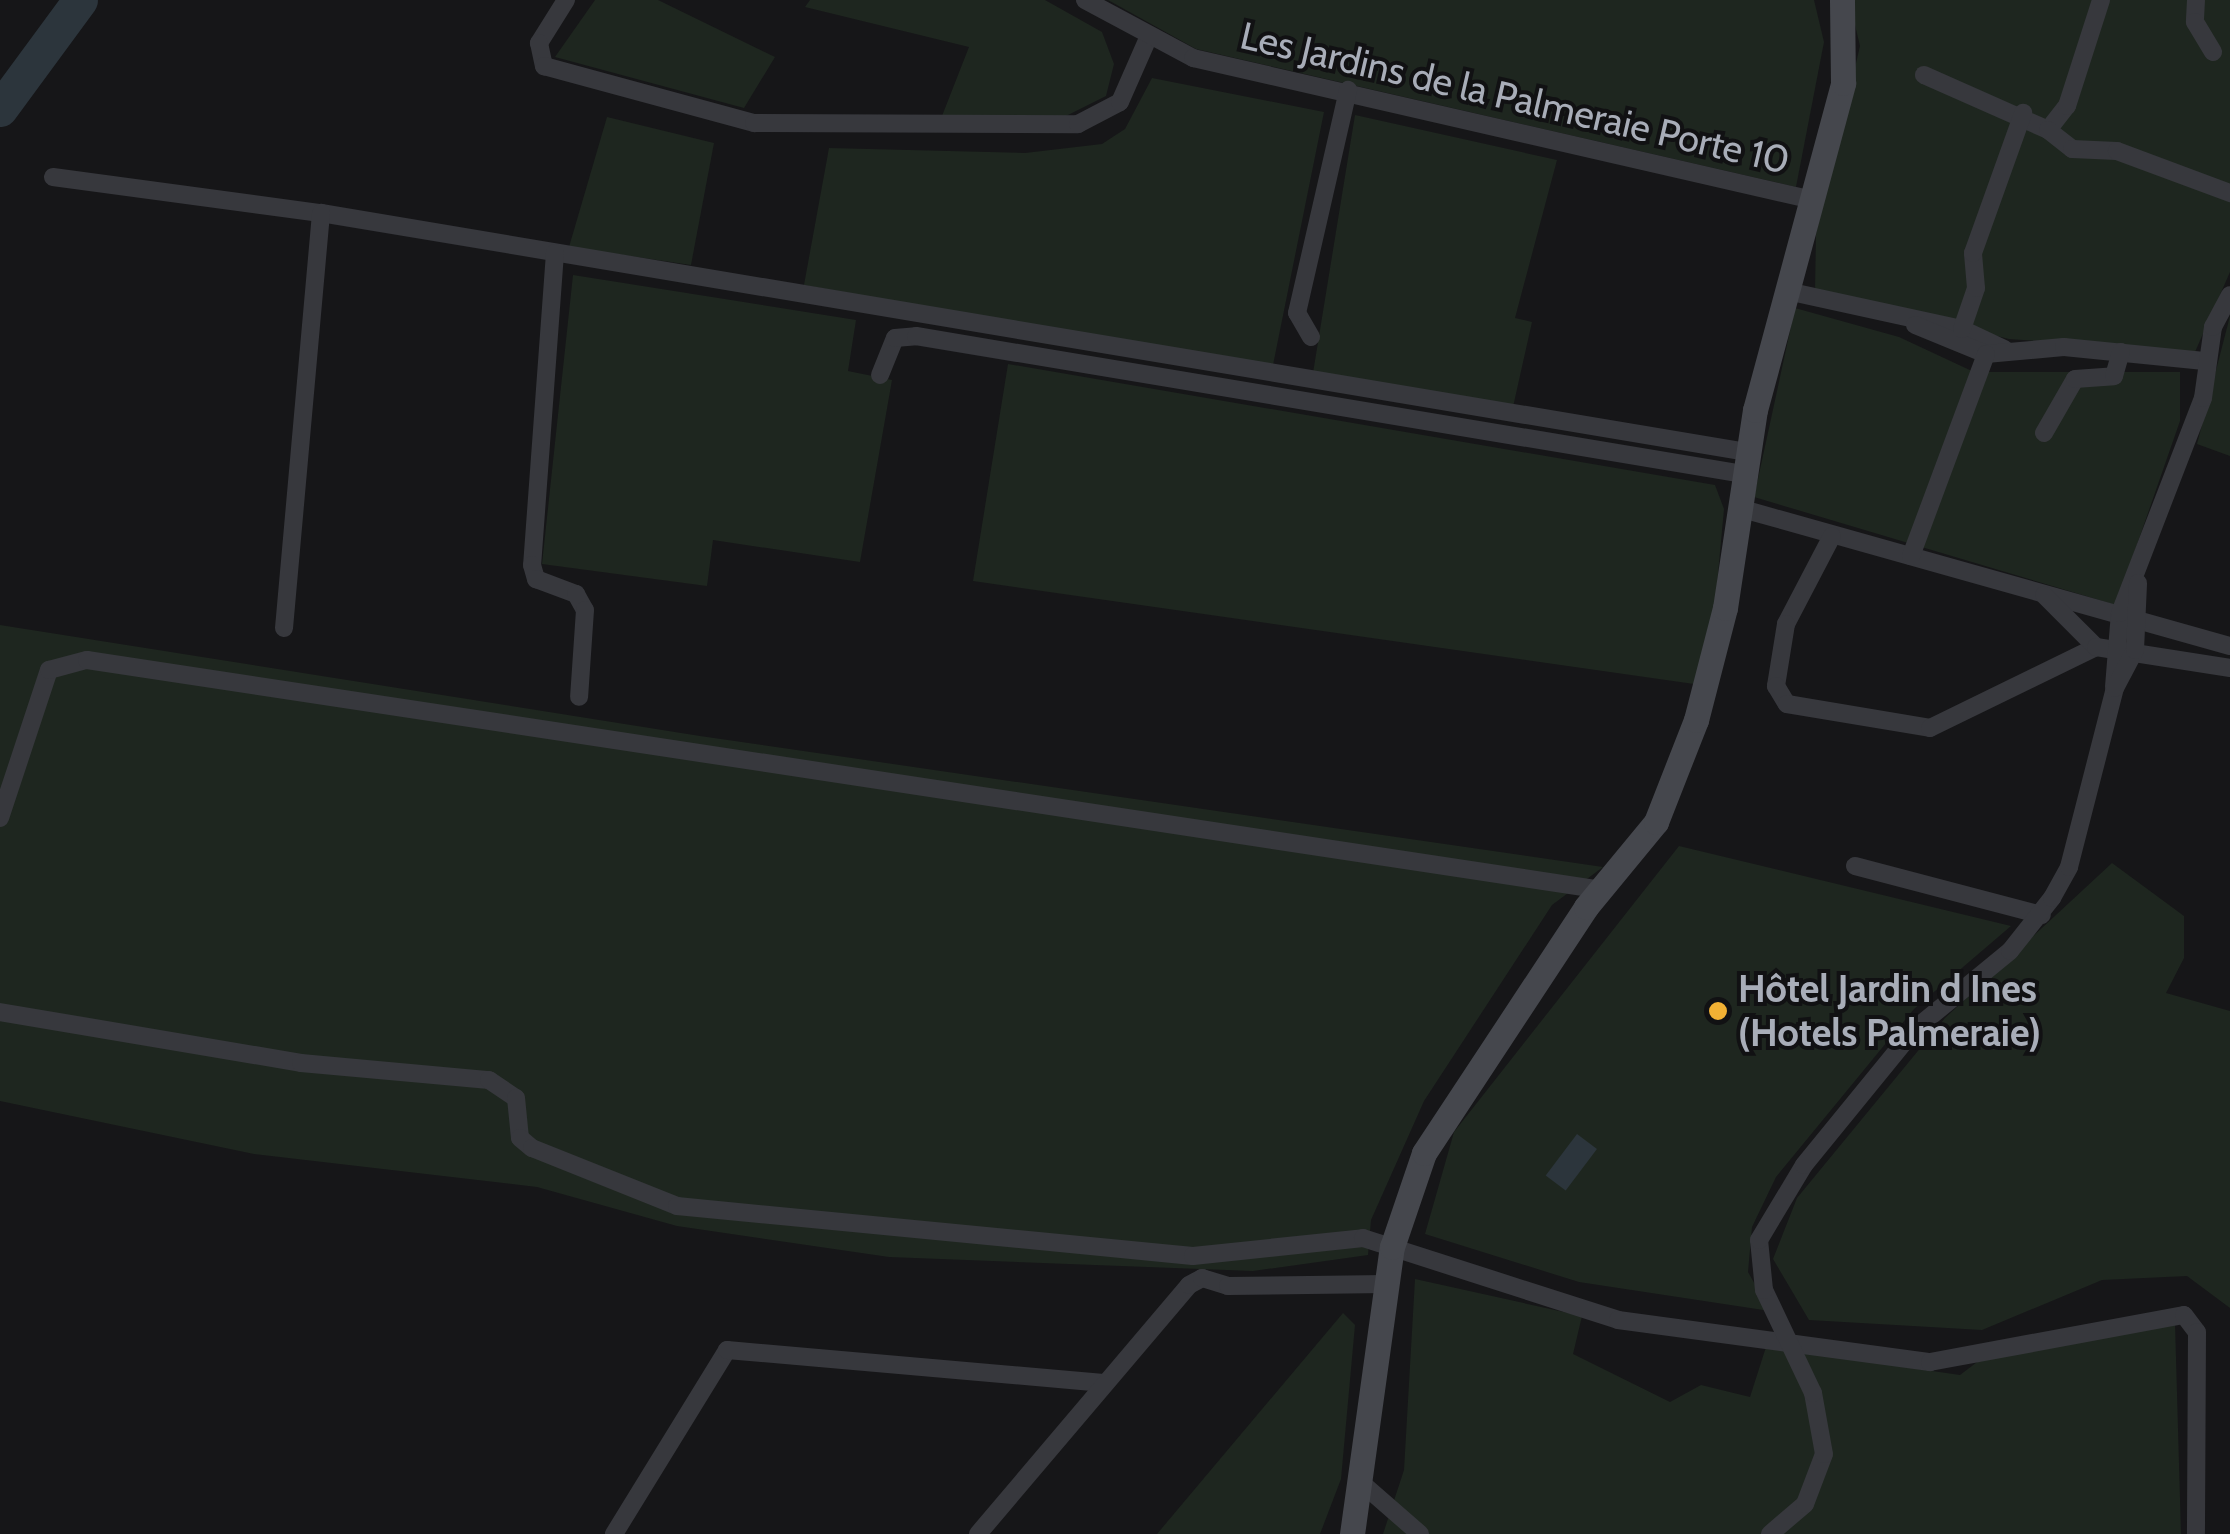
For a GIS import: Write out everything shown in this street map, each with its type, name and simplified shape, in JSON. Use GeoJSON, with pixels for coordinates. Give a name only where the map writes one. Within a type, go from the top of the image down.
{"type":"FeatureCollection","features":[{"type":"Feature","properties":{"kind":"street"},"geometry":{"type":"LineString","coordinates":[[566,0],[536,57],[568,75],[754,122],[1048,126],[1104,116],[1120,102],[1149,36]]}},
{"type":"Feature","properties":{"kind":"street","name":"Les Jardins de la Palmeraie Porte 10"},"geometry":{"type":"LineString","coordinates":[[1085,0],[1193,58],[1348,90],[1812,200]]}},
{"type":"Feature","properties":{"kind":"street"},"geometry":{"type":"LineString","coordinates":[[1352,1534],[1365,1486],[1392,1247],[1449,1108],[1602,890],[1656,822],[1696,720],[1740,508],[1744,462],[1849,44],[1842,0]]}},
{"type":"Feature","properties":{"kind":"street"},"geometry":{"type":"LineString","coordinates":[[2048,130],[2067,106],[2101,0]]}},
{"type":"Feature","properties":{"kind":"street"},"geometry":{"type":"LineString","coordinates":[[2196,0],[2196,22],[2213,52]]}},
{"type":"Feature","properties":{"kind":"street"},"geometry":{"type":"LineString","coordinates":[[1924,74],[2023,113],[2072,150],[2117,152],[2230,193]]}},
{"type":"Feature","properties":{"kind":"street"},"geometry":{"type":"LineString","coordinates":[[1311,337],[1298,312],[1348,90]]}},
{"type":"Feature","properties":{"kind":"street"},"geometry":{"type":"LineString","coordinates":[[1962,329],[1976,288],[1973,253],[2023,113]]}},
{"type":"Feature","properties":{"kind":"street"},"geometry":{"type":"LineString","coordinates":[[52,177],[321,213],[1744,462]]}},
{"type":"Feature","properties":{"kind":"street"},"geometry":{"type":"LineString","coordinates":[[284,628],[321,213]]}},
{"type":"Feature","properties":{"kind":"street"},"geometry":{"type":"LineString","coordinates":[[555,253],[532,565],[536,578],[576,594],[586,610],[579,698]]}},
{"type":"Feature","properties":{"kind":"street"},"geometry":{"type":"LineString","coordinates":[[1787,291],[1995,351],[2121,352],[2204,361]]}},
{"type":"Feature","properties":{"kind":"street"},"geometry":{"type":"LineString","coordinates":[[2105,648],[2138,583],[2203,398],[2204,361],[2230,295]]}},
{"type":"Feature","properties":{"kind":"street"},"geometry":{"type":"LineString","coordinates":[[1915,325],[1962,329],[1995,351]]}},
{"type":"Feature","properties":{"kind":"street"},"geometry":{"type":"LineString","coordinates":[[880,374],[895,338],[916,336],[1744,462]]}},
{"type":"Feature","properties":{"kind":"street"},"geometry":{"type":"LineString","coordinates":[[1911,556],[1995,351]]}},
{"type":"Feature","properties":{"kind":"street"},"geometry":{"type":"LineString","coordinates":[[2044,432],[2075,379],[2114,376],[2121,352]]}},
{"type":"Feature","properties":{"kind":"street"},"geometry":{"type":"LineString","coordinates":[[1740,508],[2143,618],[2230,646]]}},
{"type":"Feature","properties":{"kind":"street"},"geometry":{"type":"LineString","coordinates":[[1832,536],[1786,624],[1776,686],[1787,704],[1930,728],[2105,648],[2230,668]]}},
{"type":"Feature","properties":{"kind":"street"},"geometry":{"type":"LineString","coordinates":[[1770,1534],[1805,1504],[1824,1454],[1822,1421],[1786,1345],[1758,1268],[1769,1213],[1916,1029],[2042,915],[2069,867],[2114,688],[2135,650],[2143,618],[2138,583]]}},
{"type":"Feature","properties":{"kind":"street"},"geometry":{"type":"LineString","coordinates":[[2044,594],[2105,648],[2114,688]]}},
{"type":"Feature","properties":{"kind":"street"},"geometry":{"type":"LineString","coordinates":[[0,818],[49,670],[86,660],[1602,890]]}},
{"type":"Feature","properties":{"kind":"street"},"geometry":{"type":"LineString","coordinates":[[1855,866],[2042,915]]}},
{"type":"Feature","properties":{"kind":"street"},"geometry":{"type":"LineString","coordinates":[[0,1012],[300,1062],[489,1080],[516,1098],[520,1138],[532,1148],[677,1206],[1193,1256],[1363,1238],[1618,1320],[1786,1345],[1959,1361],[2192,1317],[2196,1534]]}},
{"type":"Feature","properties":{"kind":"street"},"geometry":{"type":"LineString","coordinates":[[978,1534],[1104,1383],[1202,1278],[1228,1286],[1386,1284]]}},
{"type":"Feature","properties":{"kind":"street"},"geometry":{"type":"LineString","coordinates":[[614,1534],[727,1350],[1104,1383]]}},
{"type":"Feature","properties":{"kind":"street"},"geometry":{"type":"LineString","coordinates":[[1365,1486],[1420,1534]]}},
{"type":"Feature","properties":{"kind":"shaded area"},"geometry":{"type":"Polygon","coordinates":[[[595,0],[658,0],[775,57],[744,108],[555,57],[595,0]]]}},
{"type":"Feature","properties":{"kind":"shaded area"},"geometry":{"type":"Polygon","coordinates":[[[810,0],[1045,0],[1102,32],[1114,64],[1106,96],[1064,117],[942,116],[969,47],[805,7],[810,0]]]}},
{"type":"Feature","properties":{"kind":"shaded area"},"geometry":{"type":"Polygon","coordinates":[[[1108,0],[1814,0],[1824,42],[1796,187],[1196,49],[1108,0]]]}},
{"type":"Feature","properties":{"kind":"shaded area"},"geometry":{"type":"Polygon","coordinates":[[[1849,0],[2230,0],[2230,272],[2195,352],[2009,339],[1815,291],[1816,234],[1860,46],[1849,0]]]}},
{"type":"Feature","properties":{"kind":"shaded area"},"geometry":{"type":"Polygon","coordinates":[[[1152,78],[1324,112],[1272,370],[804,285],[829,148],[1025,153],[1102,144],[1125,129],[1152,78]]]}},
{"type":"Feature","properties":{"kind":"shaded area"},"geometry":{"type":"Polygon","coordinates":[[[1355,115],[1557,160],[1515,318],[1532,322],[1513,407],[1313,373],[1355,115]]]}},
{"type":"Feature","properties":{"kind":"shaded area"},"geometry":{"type":"Polygon","coordinates":[[[607,117],[714,143],[691,265],[569,247],[607,117]]]}},
{"type":"Feature","properties":{"kind":"shaded area"},"geometry":{"type":"Polygon","coordinates":[[[573,275],[856,320],[848,371],[892,380],[860,562],[713,540],[707,586],[542,564],[573,275]]]}},
{"type":"Feature","properties":{"kind":"shaded area"},"geometry":{"type":"Polygon","coordinates":[[[1795,308],[1899,337],[1974,372],[2180,372],[2180,421],[2116,605],[1754,497],[1795,308]]]}},
{"type":"Feature","properties":{"kind":"shaded area"},"geometry":{"type":"Polygon","coordinates":[[[2230,316],[2230,456],[2197,444],[2230,316]]]}},
{"type":"Feature","properties":{"kind":"shaded area"},"geometry":{"type":"Polygon","coordinates":[[[1008,364],[1715,485],[1724,509],[1714,617],[1694,684],[973,581],[1008,364]]]}},
{"type":"Feature","properties":{"kind":"shaded area"},"geometry":{"type":"Polygon","coordinates":[[[0,625],[700,736],[1603,867],[1552,905],[1424,1101],[1371,1220],[1368,1255],[1253,1271],[889,1257],[677,1226],[537,1187],[254,1154],[0,1101],[0,625]]]}},
{"type":"Feature","properties":{"kind":"shaded area"},"geometry":{"type":"Polygon","coordinates":[[[1679,846],[2011,926],[1914,1009],[1776,1177],[1752,1227],[1748,1272],[1770,1311],[1579,1282],[1425,1234],[1454,1132],[1679,846]]]}},
{"type":"Feature","properties":{"kind":"shaded area"},"geometry":{"type":"Polygon","coordinates":[[[2112,863],[2184,916],[2184,958],[2166,993],[2230,1011],[2230,1308],[2187,1276],[2102,1280],[1982,1330],[1809,1320],[1773,1259],[1797,1198],[1945,1018],[2112,863]]]}},
{"type":"Feature","properties":{"kind":"shaded area"},"geometry":{"type":"Polygon","coordinates":[[[1577,1134],[1597,1149],[1566,1191],[1546,1176],[1577,1134]]]}},
{"type":"Feature","properties":{"kind":"shaded area"},"geometry":{"type":"Polygon","coordinates":[[[1415,1279],[1582,1316],[1573,1354],[1670,1402],[1701,1385],[1750,1397],[1766,1347],[1960,1375],[1989,1353],[2175,1323],[2181,1534],[1383,1534],[1404,1470],[1415,1279]]]}},
{"type":"Feature","properties":{"kind":"shaded area"},"geometry":{"type":"Polygon","coordinates":[[[1343,1313],[1355,1325],[1341,1479],[1320,1534],[1157,1534],[1343,1313]]]}},
{"type":"Feature","properties":{"kind":"waterway"},"geometry":{"type":"LineString","coordinates":[[0,109],[80,0]]}},
{"type":"Feature","properties":{"kind":"place","name":"Hôtel Jardin d Ines (Hotels Palmeraie)"},"geometry":{"type":"Point","coordinates":[1718,1011]}}]}
